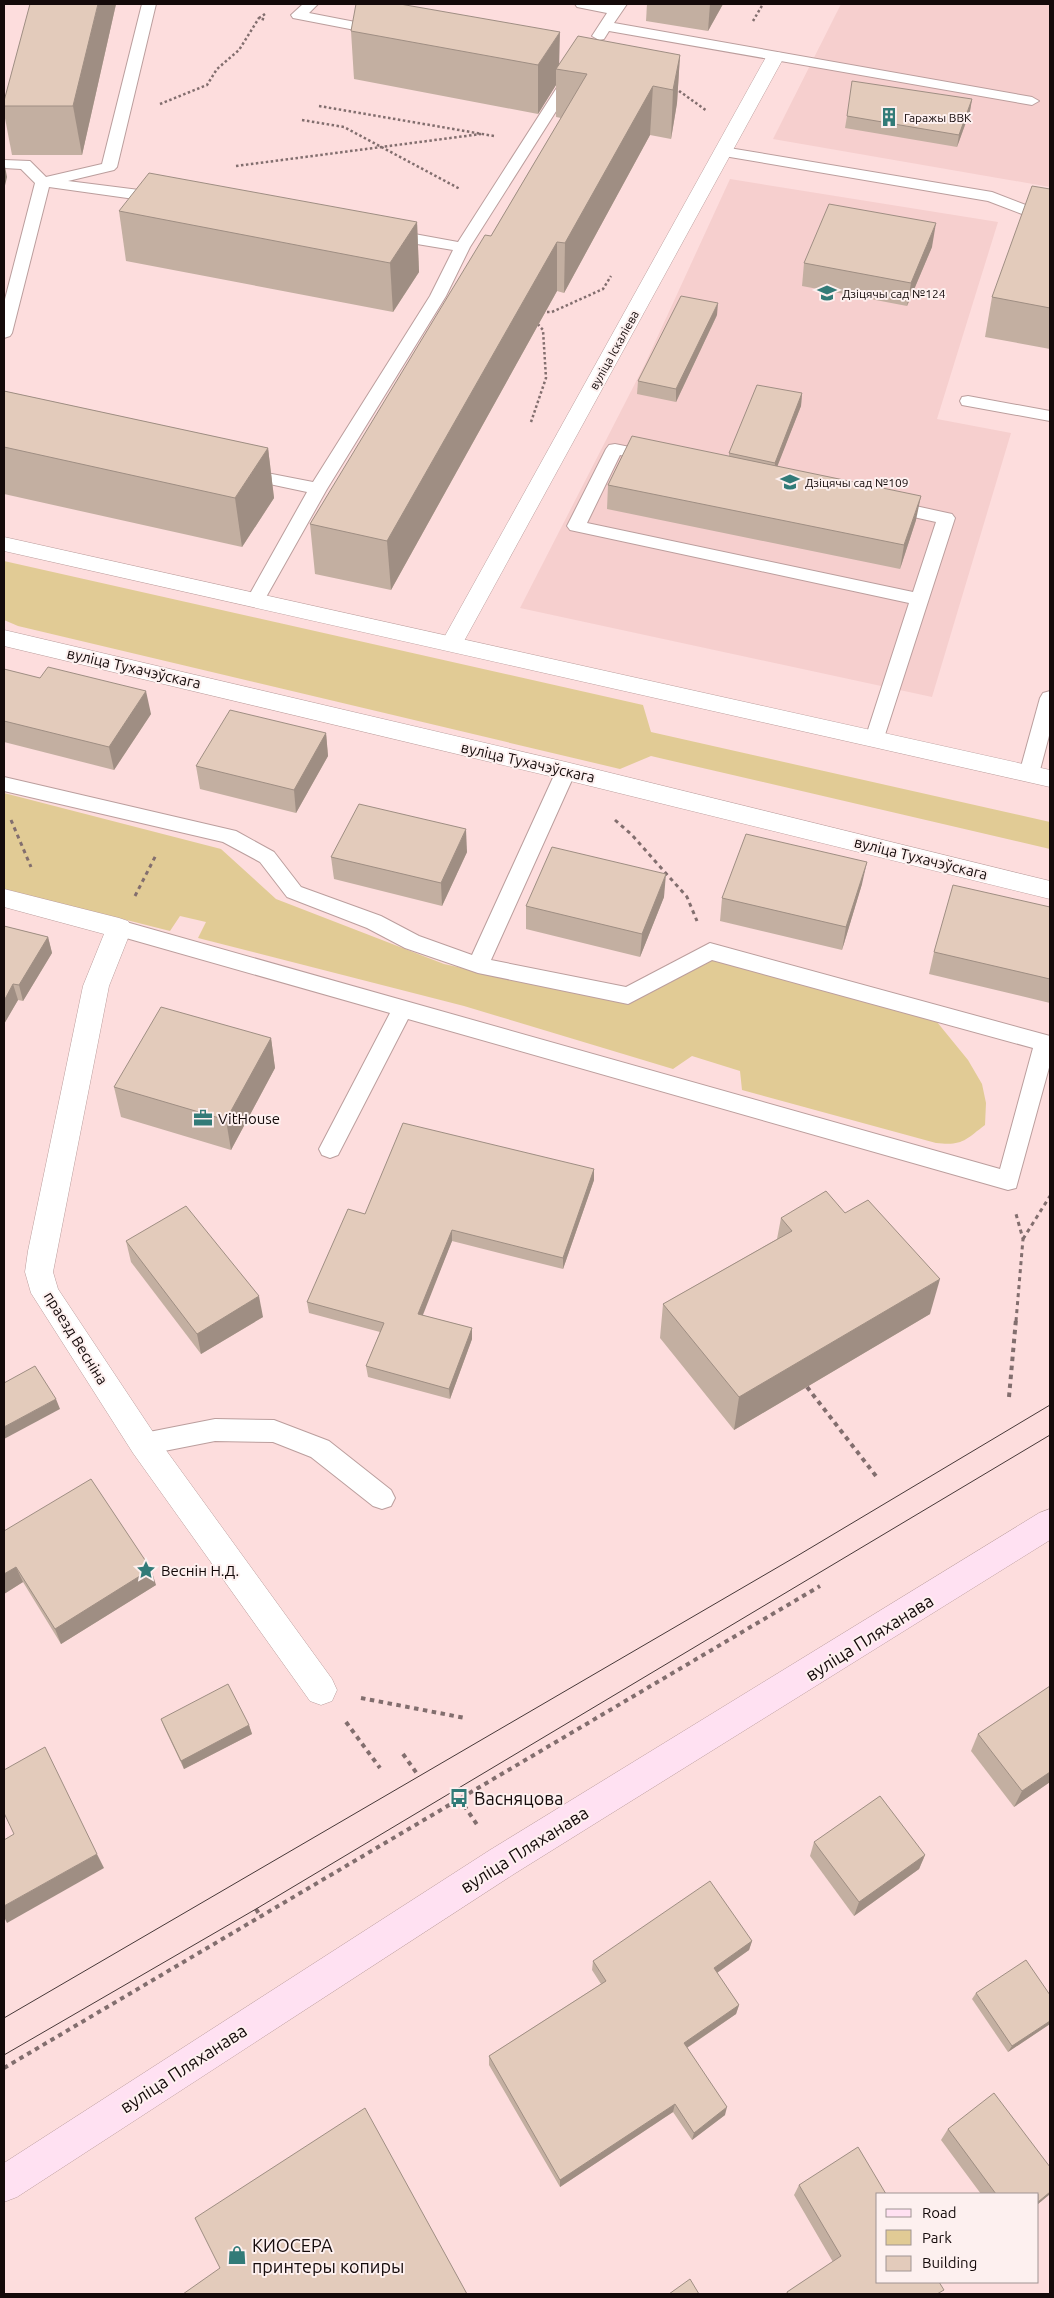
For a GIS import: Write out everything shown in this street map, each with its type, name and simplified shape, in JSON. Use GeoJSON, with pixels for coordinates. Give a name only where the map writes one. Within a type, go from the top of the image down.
{"type":"FeatureCollection","features":[{"type":"Feature","properties":{"kind":"main road","name":"вуліца Пляханава"},"geometry":{"type":"LineString","coordinates":[[4,2184],[502,1862],[864,1640],[1050,1523]]}},
{"type":"Feature","properties":{"kind":"street","name":"вуліца Іскаліева"},"geometry":{"type":"LineString","coordinates":[[452,643],[776,57]]}},
{"type":"Feature","properties":{"kind":"street"},"geometry":{"type":"LineString","coordinates":[[4,544],[1040,776]]}},
{"type":"Feature","properties":{"kind":"street","name":"вуліца Тухачэўскага"},"geometry":{"type":"LineString","coordinates":[[4,638],[566,771],[1050,890]]}},
{"type":"Feature","properties":{"kind":"street"},"geometry":{"type":"LineString","coordinates":[[4,898],[119,928]]}},
{"type":"Feature","properties":{"kind":"street","name":"праезд Весніна"},"geometry":{"type":"LineString","coordinates":[[119,928],[96,986],[39,1272],[45,1293],[144,1444],[322,1690]]}},
{"type":"Feature","properties":{"kind":"lane"},"geometry":{"type":"LineString","coordinates":[[43,182],[109,167],[148,4]]}},
{"type":"Feature","properties":{"kind":"lane"},"geometry":{"type":"LineString","coordinates":[[311,4],[298,15],[394,33]]}},
{"type":"Feature","properties":{"kind":"lane"},"geometry":{"type":"LineString","coordinates":[[582,4],[618,7],[590,49]]}},
{"type":"Feature","properties":{"kind":"lane"},"geometry":{"type":"LineString","coordinates":[[606,26],[1032,101]]}},
{"type":"Feature","properties":{"kind":"lane"},"geometry":{"type":"LineString","coordinates":[[256,599],[318,489],[438,296],[462,247],[579,64],[570,63]]}},
{"type":"Feature","properties":{"kind":"lane"},"geometry":{"type":"LineString","coordinates":[[723,152],[992,197],[1027,211],[1050,215]]}},
{"type":"Feature","properties":{"kind":"lane"},"geometry":{"type":"LineString","coordinates":[[4,164],[25,164],[43,182],[179,201]]}},
{"type":"Feature","properties":{"kind":"lane"},"geometry":{"type":"LineString","coordinates":[[4,333],[43,182]]}},
{"type":"Feature","properties":{"kind":"lane"},"geometry":{"type":"LineString","coordinates":[[367,231],[462,247]]}},
{"type":"Feature","properties":{"kind":"lane"},"geometry":{"type":"LineString","coordinates":[[968,401],[1050,416]]}},
{"type":"Feature","properties":{"kind":"lane"},"geometry":{"type":"LineString","coordinates":[[674,462],[615,450],[576,526],[920,600]]}},
{"type":"Feature","properties":{"kind":"lane"},"geometry":{"type":"LineString","coordinates":[[223,469],[318,489]]}},
{"type":"Feature","properties":{"kind":"lane"},"geometry":{"type":"LineString","coordinates":[[868,502],[946,518],[875,739]]}},
{"type":"Feature","properties":{"kind":"lane"},"geometry":{"type":"LineString","coordinates":[[1040,776],[1050,698]]}},
{"type":"Feature","properties":{"kind":"lane"},"geometry":{"type":"LineString","coordinates":[[478,965],[566,771]]}},
{"type":"Feature","properties":{"kind":"lane"},"geometry":{"type":"LineString","coordinates":[[4,784],[229,836],[267,857],[294,892],[374,922],[412,942],[478,965],[628,996],[710,951],[1045,1043],[1008,1181],[119,928]]}},
{"type":"Feature","properties":{"kind":"lane"},"geometry":{"type":"LineString","coordinates":[[330,1149],[403,1008]]}},
{"type":"Feature","properties":{"kind":"lane"},"geometry":{"type":"LineString","coordinates":[[144,1444],[215,1430],[274,1431],[320,1449],[382,1498]]}},
{"type":"Feature","properties":{"kind":"path"},"geometry":{"type":"LineString","coordinates":[[122,110],[158,105],[207,85],[217,69],[239,50],[259,18]]}},
{"type":"Feature","properties":{"kind":"path"},"geometry":{"type":"LineString","coordinates":[[675,88],[712,115],[736,128]]}},
{"type":"Feature","properties":{"kind":"path"},"geometry":{"type":"LineString","coordinates":[[319,106],[529,142]]}},
{"type":"Feature","properties":{"kind":"path"},"geometry":{"type":"LineString","coordinates":[[302,120],[344,128],[463,190],[493,199]]}},
{"type":"Feature","properties":{"kind":"path"},"geometry":{"type":"LineString","coordinates":[[236,166],[481,134]]}},
{"type":"Feature","properties":{"kind":"path"},"geometry":{"type":"LineString","coordinates":[[536,313],[552,312],[603,289],[613,273]]}},
{"type":"Feature","properties":{"kind":"path"},"geometry":{"type":"LineString","coordinates":[[533,319],[543,330],[546,378],[522,448],[546,473]]}},
{"type":"Feature","properties":{"kind":"path"},"geometry":{"type":"LineString","coordinates":[[8,812],[49,909]]}},
{"type":"Feature","properties":{"kind":"path"},"geometry":{"type":"LineString","coordinates":[[609,815],[632,835],[687,897],[710,951]]}},
{"type":"Feature","properties":{"kind":"path"},"geometry":{"type":"LineString","coordinates":[[119,928],[172,823]]}},
{"type":"Feature","properties":{"kind":"path"},"geometry":{"type":"LineString","coordinates":[[1009,1397],[1022,1239],[1050,1196]]}},
{"type":"Feature","properties":{"kind":"path"},"geometry":{"type":"LineString","coordinates":[[807,1387],[876,1476]]}},
{"type":"Feature","properties":{"kind":"path"},"geometry":{"type":"LineString","coordinates":[[4,2068],[820,1586]]}},
{"type":"Feature","properties":{"kind":"path"},"geometry":{"type":"LineString","coordinates":[[322,1690],[465,1718]]}},
{"type":"Feature","properties":{"kind":"path"},"geometry":{"type":"LineString","coordinates":[[322,1690],[380,1768]]}},
{"type":"Feature","properties":{"kind":"path"},"geometry":{"type":"LineString","coordinates":[[403,1754],[418,1776]]}},
{"type":"Feature","properties":{"kind":"path"},"geometry":{"type":"LineString","coordinates":[[256,1909],[260,1917]]}},
{"type":"Feature","properties":{"kind":"shaded area"},"geometry":{"type":"Polygon","coordinates":[[[841,4],[1050,4],[1050,187],[773,139],[841,4]]]}},
{"type":"Feature","properties":{"kind":"shaded area","name":"Дзіцячы сад №109"},"geometry":{"type":"Polygon","coordinates":[[[730,179],[998,222],[937,419],[1011,433],[932,697],[520,608],[645,364],[730,179]]]}},
{"type":"Feature","properties":{"kind":"green space"},"geometry":{"type":"Polygon","coordinates":[[[4,561],[643,705],[651,732],[1050,822],[1050,849],[651,756],[620,769],[18,626],[4,620],[4,561]]]}},
{"type":"Feature","properties":{"kind":"green space"},"geometry":{"type":"Polygon","coordinates":[[[4,793],[221,849],[276,899],[444,964],[626,1004],[712,959],[937,1022],[968,1060],[982,1084],[986,1103],[985,1125],[958,1143],[936,1143],[742,1090],[740,1071],[692,1056],[673,1069],[464,1006],[198,938],[206,922],[180,916],[170,931],[4,889],[4,793]]]}},
{"type":"Feature","properties":{"kind":"building"},"geometry":{"type":"Polygon","coordinates":[[[30,4],[98,4],[73,106],[4,106],[30,4]]]}},
{"type":"Feature","properties":{"kind":"building"},"geometry":{"type":"Polygon","coordinates":[[[356,4],[400,4],[560,32],[538,65],[351,31],[356,4]]]}},
{"type":"Feature","properties":{"kind":"building"},"geometry":{"type":"Polygon","coordinates":[[[578,36],[680,55],[673,90],[653,86],[565,243],[557,242],[387,541],[310,524],[485,235],[491,236],[587,74],[556,69],[578,36]]]}},
{"type":"Feature","properties":{"kind":"building"},"geometry":{"type":"Polygon","coordinates":[[[852,81],[972,99],[959,135],[847,116],[852,81]]]}},
{"type":"Feature","properties":{"kind":"building"},"geometry":{"type":"Polygon","coordinates":[[[149,173],[417,222],[390,263],[119,211],[149,173]]]}},
{"type":"Feature","properties":{"kind":"building"},"geometry":{"type":"Polygon","coordinates":[[[1032,186],[1050,189],[1050,308],[992,297],[1032,186]]]}},
{"type":"Feature","properties":{"kind":"building"},"geometry":{"type":"Polygon","coordinates":[[[829,204],[936,223],[911,283],[804,263],[829,204]]]}},
{"type":"Feature","properties":{"kind":"building"},"geometry":{"type":"Polygon","coordinates":[[[681,296],[718,303],[676,389],[638,381],[681,296]]]}},
{"type":"Feature","properties":{"kind":"building"},"geometry":{"type":"Polygon","coordinates":[[[757,385],[802,393],[775,463],[729,453],[757,385]]]}},
{"type":"Feature","properties":{"kind":"building"},"geometry":{"type":"Polygon","coordinates":[[[4,391],[268,448],[235,498],[4,447],[4,391]]]}},
{"type":"Feature","properties":{"kind":"building"},"geometry":{"type":"Polygon","coordinates":[[[632,436],[921,496],[904,545],[608,485],[632,436]]]}},
{"type":"Feature","properties":{"kind":"building"},"geometry":{"type":"Polygon","coordinates":[[[48,667],[146,691],[109,747],[4,721],[4,669],[40,678],[48,667]]]}},
{"type":"Feature","properties":{"kind":"building"},"geometry":{"type":"Polygon","coordinates":[[[230,710],[326,733],[294,790],[196,766],[230,710]]]}},
{"type":"Feature","properties":{"kind":"building"},"geometry":{"type":"Polygon","coordinates":[[[359,804],[466,829],[441,883],[331,857],[359,804]]]}},
{"type":"Feature","properties":{"kind":"building"},"geometry":{"type":"Polygon","coordinates":[[[746,834],[867,862],[846,927],[722,898],[746,834]]]}},
{"type":"Feature","properties":{"kind":"building"},"geometry":{"type":"Polygon","coordinates":[[[552,847],[666,874],[642,934],[526,906],[552,847]]]}},
{"type":"Feature","properties":{"kind":"building"},"geometry":{"type":"Polygon","coordinates":[[[953,885],[1050,907],[1050,979],[934,952],[953,885]]]}},
{"type":"Feature","properties":{"kind":"building"},"geometry":{"type":"Polygon","coordinates":[[[4,926],[48,937],[19,985],[13,984],[4,1001],[4,926]]]}},
{"type":"Feature","properties":{"kind":"building"},"geometry":{"type":"Polygon","coordinates":[[[161,1007],[271,1038],[226,1120],[114,1087],[161,1007]]]}},
{"type":"Feature","properties":{"kind":"building"},"geometry":{"type":"Polygon","coordinates":[[[403,1123],[594,1169],[563,1258],[452,1230],[418,1314],[472,1328],[449,1389],[366,1366],[384,1323],[307,1302],[348,1209],[365,1214],[403,1123]]]}},
{"type":"Feature","properties":{"kind":"building"},"geometry":{"type":"Polygon","coordinates":[[[826,1191],[845,1213],[868,1200],[940,1279],[739,1397],[663,1304],[792,1231],[781,1218],[826,1191]]]}},
{"type":"Feature","properties":{"kind":"building"},"geometry":{"type":"Polygon","coordinates":[[[186,1206],[259,1296],[197,1334],[126,1241],[186,1206]]]}},
{"type":"Feature","properties":{"kind":"building"},"geometry":{"type":"Polygon","coordinates":[[[35,1366],[56,1399],[4,1427],[4,1383],[35,1366]]]}},
{"type":"Feature","properties":{"kind":"building"},"geometry":{"type":"Polygon","coordinates":[[[91,1479],[151,1569],[55,1629],[16,1567],[4,1574],[4,1531],[91,1479]]]}},
{"type":"Feature","properties":{"kind":"building"},"geometry":{"type":"Polygon","coordinates":[[[228,1684],[249,1725],[181,1761],[161,1719],[228,1684]]]}},
{"type":"Feature","properties":{"kind":"building"},"geometry":{"type":"Polygon","coordinates":[[[1050,1686],[1050,1772],[1022,1791],[978,1734],[1050,1686]]]}},
{"type":"Feature","properties":{"kind":"building"},"geometry":{"type":"Polygon","coordinates":[[[45,1747],[97,1854],[4,1906],[4,1840],[14,1834],[4,1813],[4,1770],[45,1747]]]}},
{"type":"Feature","properties":{"kind":"building"},"geometry":{"type":"Polygon","coordinates":[[[880,1796],[925,1855],[859,1902],[814,1842],[880,1796]]]}},
{"type":"Feature","properties":{"kind":"building"},"geometry":{"type":"Polygon","coordinates":[[[710,1881],[752,1941],[714,1968],[739,2005],[684,2043],[727,2107],[694,2133],[675,2104],[560,2180],[489,2056],[606,1981],[593,1961],[710,1881]]]}},
{"type":"Feature","properties":{"kind":"building"},"geometry":{"type":"Polygon","coordinates":[[[1026,1960],[1050,1995],[1050,2021],[1012,2046],[976,1993],[1026,1960]]]}},
{"type":"Feature","properties":{"kind":"building"},"geometry":{"type":"Polygon","coordinates":[[[994,2093],[1050,2167],[1050,2192],[1039,2201],[1039,2193],[995,2193],[948,2129],[994,2093]]]}},
{"type":"Feature","properties":{"kind":"building"},"geometry":{"type":"Polygon","coordinates":[[[365,2108],[467,2294],[183,2294],[220,2268],[195,2218],[365,2108]]]}},
{"type":"Feature","properties":{"kind":"building"},"geometry":{"type":"Polygon","coordinates":[[[858,2147],[885,2193],[876,2193],[876,2283],[940,2283],[944,2290],[937,2294],[788,2294],[787,2292],[841,2256],[799,2185],[858,2147]]]}},
{"type":"Feature","properties":{"kind":"building"},"geometry":{"type":"Polygon","coordinates":[[[690,2279],[699,2294],[669,2294],[690,2279]]]}},
{"type":"Feature","properties":{"kind":"tram line"},"geometry":{"type":"LineString","coordinates":[[4,2018],[797,1556],[1050,1405]]}},
{"type":"Feature","properties":{"kind":"tram line"},"geometry":{"type":"LineString","coordinates":[[4,2055],[256,1909],[1050,1435]]}},
{"type":"Feature","properties":{"kind":"place","name":"Гаражы ВВК"},"geometry":{"type":"Point","coordinates":[889,117]}},
{"type":"Feature","properties":{"kind":"place","name":"Дзіцячы сад №124"},"geometry":{"type":"Point","coordinates":[827,293]}},
{"type":"Feature","properties":{"kind":"place","name":"Дзіцячы сад №109"},"geometry":{"type":"Point","coordinates":[790,482]}},
{"type":"Feature","properties":{"kind":"place","name":"VitHouse"},"geometry":{"type":"Point","coordinates":[203,1118]}},
{"type":"Feature","properties":{"kind":"place","name":"Веснін Н.Д."},"geometry":{"type":"Point","coordinates":[146,1570]}},
{"type":"Feature","properties":{"kind":"place","name":"Васняцова"},"geometry":{"type":"Point","coordinates":[459,1798]}},
{"type":"Feature","properties":{"kind":"place","name":"КИОСЕРА принтеры копиры"},"geometry":{"type":"Point","coordinates":[237,2255]}}]}
